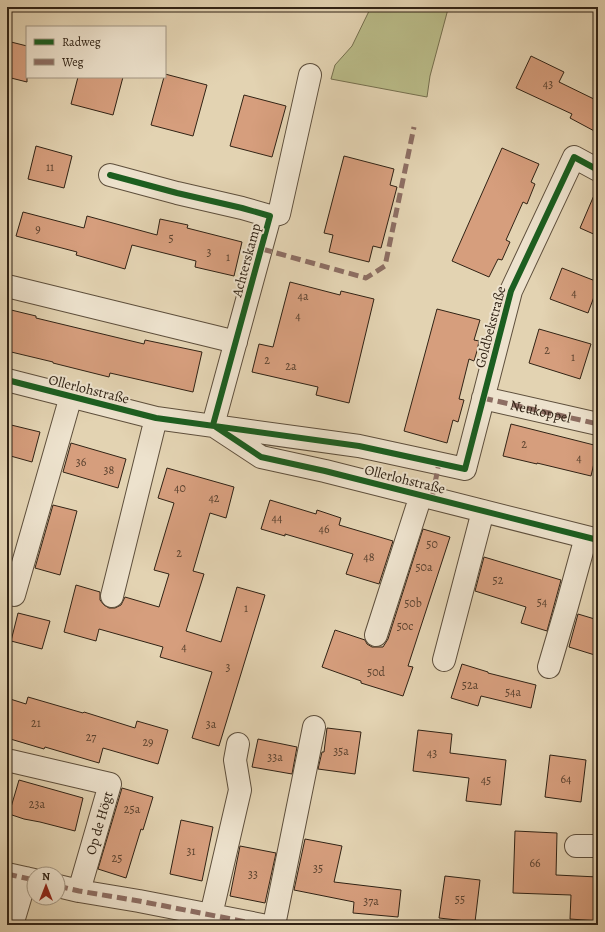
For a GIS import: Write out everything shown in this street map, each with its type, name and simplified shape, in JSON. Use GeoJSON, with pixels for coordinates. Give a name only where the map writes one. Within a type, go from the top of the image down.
{"type":"FeatureCollection","features":[{"type":"Feature","properties":{"kind":"street"},"geometry":{"type":"LineString","coordinates":[[270,216],[279,214],[310,75]]}},
{"type":"Feature","properties":{"kind":"street","name":"Goldbekstraße"},"geometry":{"type":"LineString","coordinates":[[465,469],[511,291],[574,157],[598,170]]}},
{"type":"Feature","properties":{"kind":"street","name":"Achterskamp"},"geometry":{"type":"LineString","coordinates":[[110,175],[270,216],[213,425]]}},
{"type":"Feature","properties":{"kind":"street"},"geometry":{"type":"LineString","coordinates":[[7,286],[236,342]]}},
{"type":"Feature","properties":{"kind":"street","name":"Ollerlohstraße"},"geometry":{"type":"LineString","coordinates":[[7,380],[156,418],[359,446],[465,469]]}},
{"type":"Feature","properties":{"kind":"street"},"geometry":{"type":"LineString","coordinates":[[14,595],[71,396]]}},
{"type":"Feature","properties":{"kind":"street","name":"Neukoppel"},"geometry":{"type":"LineString","coordinates":[[483,398],[598,424]]}},
{"type":"Feature","properties":{"kind":"street"},"geometry":{"type":"LineString","coordinates":[[112,596],[156,418]]}},
{"type":"Feature","properties":{"kind":"street","name":"Ollerlohstraße"},"geometry":{"type":"LineString","coordinates":[[213,425],[261,457],[325,471],[592,539]]}},
{"type":"Feature","properties":{"kind":"street"},"geometry":{"type":"LineString","coordinates":[[376,635],[421,495]]}},
{"type":"Feature","properties":{"kind":"street"},"geometry":{"type":"LineString","coordinates":[[444,660],[482,511]]}},
{"type":"Feature","properties":{"kind":"street"},"geometry":{"type":"LineString","coordinates":[[549,667],[592,539]]}},
{"type":"Feature","properties":{"kind":"street"},"geometry":{"type":"LineString","coordinates":[[274,925],[314,727]]}},
{"type":"Feature","properties":{"kind":"street"},"geometry":{"type":"LineString","coordinates":[[211,915],[240,790],[235,760],[238,744]]}},
{"type":"Feature","properties":{"kind":"street","name":"Op de Högt"},"geometry":{"type":"LineString","coordinates":[[8,764],[110,784],[79,891]]}},
{"type":"Feature","properties":{"kind":"street"},"geometry":{"type":"LineString","coordinates":[[576,846],[598,846]]}},
{"type":"Feature","properties":{"kind":"street"},"geometry":{"type":"LineString","coordinates":[[12,925],[22,878]]}},
{"type":"Feature","properties":{"kind":"street"},"geometry":{"type":"LineString","coordinates":[[66,888],[262,925]]}},
{"type":"Feature","properties":{"kind":"green space"},"geometry":{"type":"Polygon","coordinates":[[[371,7],[447,7],[448,9],[430,76],[427,97],[331,79],[335,65],[352,46],[371,7]]]}},
{"type":"Feature","properties":{"kind":"building"},"geometry":{"type":"Polygon","coordinates":[[[7,41],[26,46],[27,82],[7,77],[7,41]]]}},
{"type":"Feature","properties":{"kind":"building"},"geometry":{"type":"Polygon","coordinates":[[[531,56],[564,72],[559,82],[598,101],[598,133],[570,118],[572,114],[516,88],[531,56]]]}},
{"type":"Feature","properties":{"kind":"building"},"geometry":{"type":"Polygon","coordinates":[[[166,74],[207,85],[193,136],[151,125],[166,74]]]}},
{"type":"Feature","properties":{"kind":"building"},"geometry":{"type":"Polygon","coordinates":[[[78,78],[123,78],[113,115],[71,104],[78,78]]]}},
{"type":"Feature","properties":{"kind":"building"},"geometry":{"type":"Polygon","coordinates":[[[244,95],[286,106],[272,157],[230,146],[244,95]]]}},
{"type":"Feature","properties":{"kind":"building"},"geometry":{"type":"Polygon","coordinates":[[[36,146],[72,156],[64,188],[28,179],[36,146]]]}},
{"type":"Feature","properties":{"kind":"building"},"geometry":{"type":"Polygon","coordinates":[[[502,148],[539,164],[531,182],[535,184],[527,204],[523,202],[506,240],[510,242],[502,260],[498,259],[489,277],[452,261],[502,148]]]}},
{"type":"Feature","properties":{"kind":"building"},"geometry":{"type":"Polygon","coordinates":[[[344,156],[394,169],[390,185],[397,187],[381,248],[373,246],[369,262],[329,252],[333,235],[324,233],[344,156]]]}},
{"type":"Feature","properties":{"kind":"building"},"geometry":{"type":"Polygon","coordinates":[[[598,186],[598,236],[580,228],[598,186]]]}},
{"type":"Feature","properties":{"kind":"building"},"geometry":{"type":"Polygon","coordinates":[[[23,212],[84,228],[87,216],[157,235],[160,219],[188,225],[187,228],[242,242],[234,276],[195,267],[196,261],[132,245],[125,269],[76,255],[77,252],[16,236],[23,212]]]}},
{"type":"Feature","properties":{"kind":"building"},"geometry":{"type":"Polygon","coordinates":[[[562,268],[598,282],[598,286],[588,313],[550,299],[562,268]]]}},
{"type":"Feature","properties":{"kind":"building"},"geometry":{"type":"Polygon","coordinates":[[[290,282],[340,295],[341,291],[374,299],[349,403],[316,395],[318,387],[252,372],[259,344],[273,347],[290,282]]]}},
{"type":"Feature","properties":{"kind":"building"},"geometry":{"type":"Polygon","coordinates":[[[7,309],[36,316],[36,318],[144,344],[145,340],[202,352],[193,392],[110,373],[109,377],[7,351],[7,309]]]}},
{"type":"Feature","properties":{"kind":"building"},"geometry":{"type":"Polygon","coordinates":[[[437,309],[480,320],[474,340],[479,341],[477,351],[474,361],[469,359],[459,399],[464,400],[458,422],[453,420],[447,443],[404,431],[437,309]]]}},
{"type":"Feature","properties":{"kind":"building"},"geometry":{"type":"Polygon","coordinates":[[[539,329],[591,344],[580,379],[529,363],[539,329]]]}},
{"type":"Feature","properties":{"kind":"building"},"geometry":{"type":"Polygon","coordinates":[[[7,424],[40,432],[32,462],[7,455],[7,424]]]}},
{"type":"Feature","properties":{"kind":"building"},"geometry":{"type":"Polygon","coordinates":[[[511,424],[598,446],[591,476],[503,456],[511,424]]]}},
{"type":"Feature","properties":{"kind":"building"},"geometry":{"type":"Polygon","coordinates":[[[71,443],[126,459],[118,488],[63,472],[71,443]]]}},
{"type":"Feature","properties":{"kind":"building"},"geometry":{"type":"Polygon","coordinates":[[[167,468],[234,487],[226,518],[210,513],[193,571],[204,574],[186,631],[221,642],[237,587],[265,595],[219,746],[192,738],[212,672],[160,657],[163,647],[99,629],[96,641],[64,632],[76,585],[100,592],[100,600],[109,608],[115,608],[121,605],[125,597],[159,607],[169,574],[154,570],[174,503],[158,498],[167,468]]]}},
{"type":"Feature","properties":{"kind":"building"},"geometry":{"type":"Polygon","coordinates":[[[270,500],[316,514],[317,510],[341,518],[339,525],[393,541],[379,584],[346,574],[353,554],[285,534],[285,536],[261,529],[270,500]]]}},
{"type":"Feature","properties":{"kind":"building"},"geometry":{"type":"Polygon","coordinates":[[[53,505],[77,511],[60,575],[35,568],[53,505]]]}},
{"type":"Feature","properties":{"kind":"building"},"geometry":{"type":"Polygon","coordinates":[[[423,529],[450,537],[408,666],[413,667],[403,696],[361,683],[361,681],[322,667],[335,630],[365,640],[367,644],[372,647],[383,647],[388,639],[423,529]]]}},
{"type":"Feature","properties":{"kind":"building"},"geometry":{"type":"Polygon","coordinates":[[[484,557],[561,580],[547,631],[521,623],[526,607],[475,591],[484,557]]]}},
{"type":"Feature","properties":{"kind":"building"},"geometry":{"type":"Polygon","coordinates":[[[18,613],[50,621],[42,649],[11,641],[18,613]]]}},
{"type":"Feature","properties":{"kind":"building"},"geometry":{"type":"Polygon","coordinates":[[[578,614],[598,620],[598,656],[569,647],[578,614]]]}},
{"type":"Feature","properties":{"kind":"building"},"geometry":{"type":"Polygon","coordinates":[[[462,664],[488,673],[536,685],[531,708],[481,696],[478,706],[451,698],[462,664]]]}},
{"type":"Feature","properties":{"kind":"building"},"geometry":{"type":"Polygon","coordinates":[[[28,697],[135,728],[137,721],[168,730],[158,764],[103,748],[99,763],[45,747],[44,749],[7,738],[7,698],[26,704],[28,697]]]}},
{"type":"Feature","properties":{"kind":"building"},"geometry":{"type":"Polygon","coordinates":[[[327,728],[361,732],[355,774],[318,769],[322,752],[324,752],[327,728]]]}},
{"type":"Feature","properties":{"kind":"building"},"geometry":{"type":"Polygon","coordinates":[[[418,730],[452,734],[450,753],[506,760],[501,805],[466,801],[469,778],[413,771],[418,730]]]}},
{"type":"Feature","properties":{"kind":"building"},"geometry":{"type":"Polygon","coordinates":[[[258,739],[297,747],[292,774],[252,767],[258,739]]]}},
{"type":"Feature","properties":{"kind":"building"},"geometry":{"type":"Polygon","coordinates":[[[550,755],[586,760],[581,802],[545,797],[550,755]]]}},
{"type":"Feature","properties":{"kind":"building"},"geometry":{"type":"Polygon","coordinates":[[[19,780],[83,798],[75,831],[9,814],[19,780]]]}},
{"type":"Feature","properties":{"kind":"building"},"geometry":{"type":"Polygon","coordinates":[[[122,788],[153,797],[143,830],[141,829],[126,878],[98,869],[122,788]]]}},
{"type":"Feature","properties":{"kind":"building"},"geometry":{"type":"Polygon","coordinates":[[[181,820],[213,827],[202,881],[170,874],[181,820]]]}},
{"type":"Feature","properties":{"kind":"building"},"geometry":{"type":"Polygon","coordinates":[[[515,831],[557,833],[556,875],[598,877],[598,921],[570,919],[571,895],[513,893],[515,831]]]}},
{"type":"Feature","properties":{"kind":"building"},"geometry":{"type":"Polygon","coordinates":[[[305,839],[342,846],[334,882],[401,890],[398,917],[353,913],[354,902],[294,890],[305,839]]]}},
{"type":"Feature","properties":{"kind":"building"},"geometry":{"type":"Polygon","coordinates":[[[240,846],[276,853],[265,903],[230,896],[240,846]]]}},
{"type":"Feature","properties":{"kind":"building"},"geometry":{"type":"Polygon","coordinates":[[[445,876],[480,880],[475,922],[439,918],[445,876]]]}},
{"type":"Feature","properties":{"kind":"marked path"},"geometry":{"type":"LineString","coordinates":[[262,249],[366,278],[385,266],[414,127]]}},
{"type":"Feature","properties":{"kind":"marked path"},"geometry":{"type":"LineString","coordinates":[[483,398],[598,424]]}},
{"type":"Feature","properties":{"kind":"marked path"},"geometry":{"type":"LineString","coordinates":[[432,498],[439,463]]}},
{"type":"Feature","properties":{"kind":"marked path"},"geometry":{"type":"LineString","coordinates":[[7,874],[26,878]]}},
{"type":"Feature","properties":{"kind":"marked path"},"geometry":{"type":"LineString","coordinates":[[66,888],[262,925]]}},
{"type":"Feature","properties":{"kind":"cycle path"},"geometry":{"type":"LineString","coordinates":[[7,380],[156,418],[359,446],[465,469],[511,291],[574,157],[598,170]]}},
{"type":"Feature","properties":{"kind":"cycle path"},"geometry":{"type":"LineString","coordinates":[[110,175],[270,216],[213,425]]}},
{"type":"Feature","properties":{"kind":"cycle path"},"geometry":{"type":"LineString","coordinates":[[216,427],[261,457],[325,471],[598,540]]}}]}
